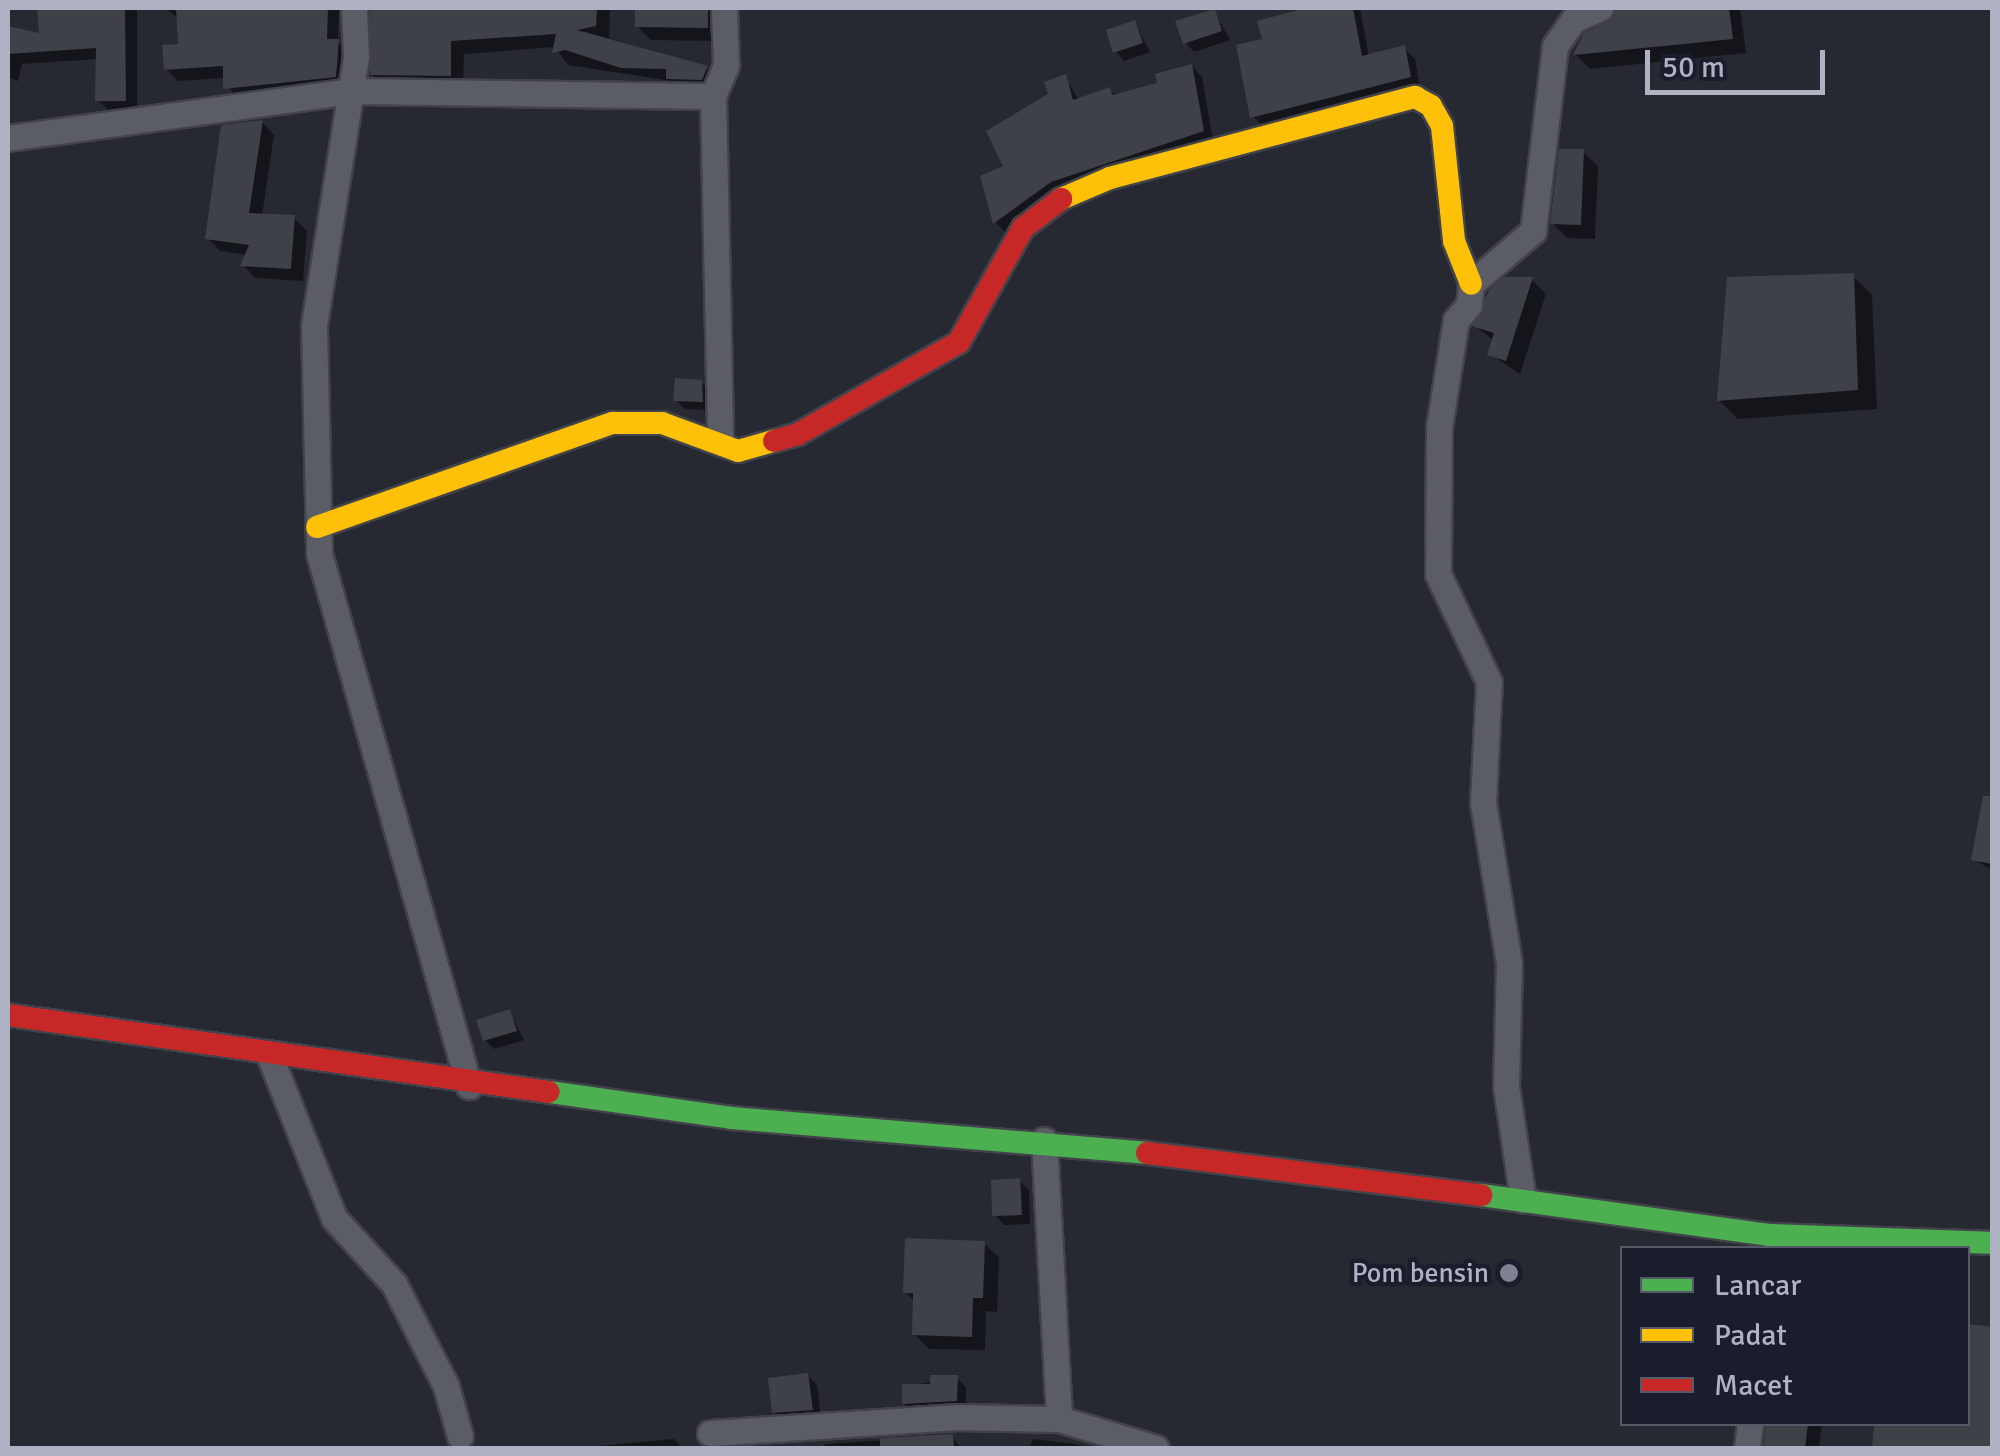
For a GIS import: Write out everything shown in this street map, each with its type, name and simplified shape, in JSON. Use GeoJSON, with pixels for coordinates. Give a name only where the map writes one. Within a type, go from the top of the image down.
{"type":"FeatureCollection","features":[{"type":"Feature","properties":{"kind":"street"},"geometry":{"type":"LineString","coordinates":[[354,8],[351,91],[314,326],[316,526],[334,617],[470,1086]]}},
{"type":"Feature","properties":{"kind":"street"},"geometry":{"type":"LineString","coordinates":[[720,442],[713,96],[726,65],[724,8]]}},
{"type":"Feature","properties":{"kind":"street"},"geometry":{"type":"LineString","coordinates":[[1470,284],[1533,230],[1555,46],[1574,20],[1600,8]]}},
{"type":"Feature","properties":{"kind":"street"},"geometry":{"type":"LineString","coordinates":[[8,138],[351,91],[713,96]]}},
{"type":"Feature","properties":{"kind":"street"},"geometry":{"type":"LineString","coordinates":[[316,526],[613,423],[662,423],[738,451],[760,449],[940,356],[968,328],[1023,228],[1059,200],[1110,178],[1376,102],[1415,97],[1431,106],[1442,126],[1454,242],[1470,284],[1469,305],[1456,320],[1439,428],[1434,550],[1447,598],[1489,682],[1483,803],[1509,964],[1506,1086],[1523,1200]]}},
{"type":"Feature","properties":{"kind":"street"},"geometry":{"type":"LineString","coordinates":[[8,1016],[470,1086],[730,1118],[1044,1140],[1523,1200],[1767,1242],[1992,1243]]}},
{"type":"Feature","properties":{"kind":"street"},"geometry":{"type":"LineString","coordinates":[[270,1057],[334,1218],[394,1284],[446,1386],[460,1436]]}},
{"type":"Feature","properties":{"kind":"street"},"geometry":{"type":"LineString","coordinates":[[1044,1140],[1060,1419]]}},
{"type":"Feature","properties":{"kind":"street"},"geometry":{"type":"LineString","coordinates":[[710,1433],[957,1417],[1060,1419],[1094,1438],[1156,1448]]}},
{"type":"Feature","properties":{"kind":"building"},"geometry":{"type":"Polygon","coordinates":[[[37,8],[125,8],[126,101],[95,101],[96,48],[8,54],[8,26],[39,33],[37,8]]]}},
{"type":"Feature","properties":{"kind":"building"},"geometry":{"type":"Polygon","coordinates":[[[176,8],[328,8],[327,39],[339,39],[336,77],[223,89],[223,66],[164,70],[162,45],[178,44],[176,8]]]}},
{"type":"Feature","properties":{"kind":"building"},"geometry":{"type":"Polygon","coordinates":[[[370,8],[597,8],[596,26],[577,30],[708,66],[702,80],[666,79],[666,69],[621,68],[565,50],[552,53],[556,34],[451,41],[451,76],[370,75],[370,8]]]}},
{"type":"Feature","properties":{"kind":"building"},"geometry":{"type":"Polygon","coordinates":[[[635,8],[708,8],[708,28],[635,27],[635,8]]]}},
{"type":"Feature","properties":{"kind":"building"},"geometry":{"type":"Polygon","coordinates":[[[1306,8],[1353,8],[1362,56],[1405,45],[1411,77],[1250,118],[1236,45],[1262,39],[1257,21],[1306,8]]]}},
{"type":"Feature","properties":{"kind":"building"},"geometry":{"type":"Polygon","coordinates":[[[1617,8],[1729,8],[1733,39],[1573,55],[1584,33],[1607,22],[1617,8]]]}},
{"type":"Feature","properties":{"kind":"building"},"geometry":{"type":"Polygon","coordinates":[[[1215,9],[1222,31],[1183,44],[1175,21],[1215,9]]]}},
{"type":"Feature","properties":{"kind":"building"},"geometry":{"type":"Polygon","coordinates":[[[1135,20],[1143,43],[1113,53],[1106,30],[1135,20]]]}},
{"type":"Feature","properties":{"kind":"building"},"geometry":{"type":"Polygon","coordinates":[[[1192,64],[1204,131],[1051,182],[993,224],[980,176],[1003,166],[986,131],[1048,94],[1044,82],[1066,74],[1073,100],[1110,87],[1112,95],[1157,83],[1155,74],[1192,64]]]}},
{"type":"Feature","properties":{"kind":"building"},"geometry":{"type":"Polygon","coordinates":[[[263,120],[249,213],[295,215],[291,269],[240,266],[249,245],[205,239],[221,125],[263,120]]]}},
{"type":"Feature","properties":{"kind":"building"},"geometry":{"type":"Polygon","coordinates":[[[1559,149],[1584,149],[1581,225],[1550,224],[1559,149]]]}},
{"type":"Feature","properties":{"kind":"building"},"geometry":{"type":"Polygon","coordinates":[[[1854,273],[1858,390],[1717,401],[1727,277],[1854,273]]]}},
{"type":"Feature","properties":{"kind":"building"},"geometry":{"type":"Polygon","coordinates":[[[1504,277],[1533,277],[1506,361],[1487,355],[1494,333],[1472,326],[1490,289],[1504,277]]]}},
{"type":"Feature","properties":{"kind":"building"},"geometry":{"type":"Polygon","coordinates":[[[675,378],[702,380],[703,402],[673,401],[675,378]]]}},
{"type":"Feature","properties":{"kind":"building"},"geometry":{"type":"Polygon","coordinates":[[[1983,796],[1992,796],[1992,864],[1971,860],[1983,796]]]}},
{"type":"Feature","properties":{"kind":"building"},"geometry":{"type":"Polygon","coordinates":[[[510,1009],[517,1031],[483,1041],[476,1020],[510,1009]]]}},
{"type":"Feature","properties":{"kind":"building"},"geometry":{"type":"Polygon","coordinates":[[[1020,1178],[1022,1215],[992,1216],[991,1180],[1020,1178]]]}},
{"type":"Feature","properties":{"kind":"building"},"geometry":{"type":"Polygon","coordinates":[[[905,1238],[985,1241],[983,1298],[973,1298],[972,1337],[912,1335],[913,1293],[903,1293],[905,1238]]]}},
{"type":"Feature","properties":{"kind":"building"},"geometry":{"type":"Polygon","coordinates":[[[1970,1324],[1992,1327],[1992,1448],[1872,1448],[1874,1426],[1970,1426],[1970,1324]]]}},
{"type":"Feature","properties":{"kind":"building"},"geometry":{"type":"Polygon","coordinates":[[[808,1373],[813,1410],[772,1413],[768,1378],[808,1373]]]}},
{"type":"Feature","properties":{"kind":"building"},"geometry":{"type":"Polygon","coordinates":[[[930,1375],[958,1375],[957,1401],[902,1404],[902,1384],[930,1384],[930,1375]]]}},
{"type":"Feature","properties":{"kind":"building"},"geometry":{"type":"Polygon","coordinates":[[[1766,1426],[1808,1426],[1805,1448],[1763,1448],[1766,1426]]]}},
{"type":"Feature","properties":{"kind":"building"},"geometry":{"type":"Polygon","coordinates":[[[953,1434],[954,1448],[880,1448],[880,1438],[953,1434]]]}},
{"type":"Feature","properties":{"kind":"traffic: fast"},"geometry":{"type":"LineString","coordinates":[[549,1092],[731,1118],[1147,1153]]}},
{"type":"Feature","properties":{"kind":"traffic: fast"},"geometry":{"type":"LineString","coordinates":[[1481,1195],[1768,1235],[1992,1243]]}},
{"type":"Feature","properties":{"kind":"traffic: slow"},"geometry":{"type":"LineString","coordinates":[[1061,199],[1110,178],[1415,97],[1431,106],[1442,126],[1454,241],[1471,284]]}},
{"type":"Feature","properties":{"kind":"traffic: slow"},"geometry":{"type":"LineString","coordinates":[[317,527],[613,423],[662,423],[738,451],[774,441]]}},
{"type":"Feature","properties":{"kind":"traffic: jam"},"geometry":{"type":"LineString","coordinates":[[774,441],[798,434],[959,342],[1023,228],[1061,199]]}},
{"type":"Feature","properties":{"kind":"traffic: jam"},"geometry":{"type":"LineString","coordinates":[[8,1015],[549,1092]]}},
{"type":"Feature","properties":{"kind":"traffic: jam"},"geometry":{"type":"LineString","coordinates":[[1147,1153],[1481,1195]]}},
{"type":"Feature","properties":{"kind":"place","name":"Pom bensin"},"geometry":{"type":"Point","coordinates":[1509,1273]}}]}
